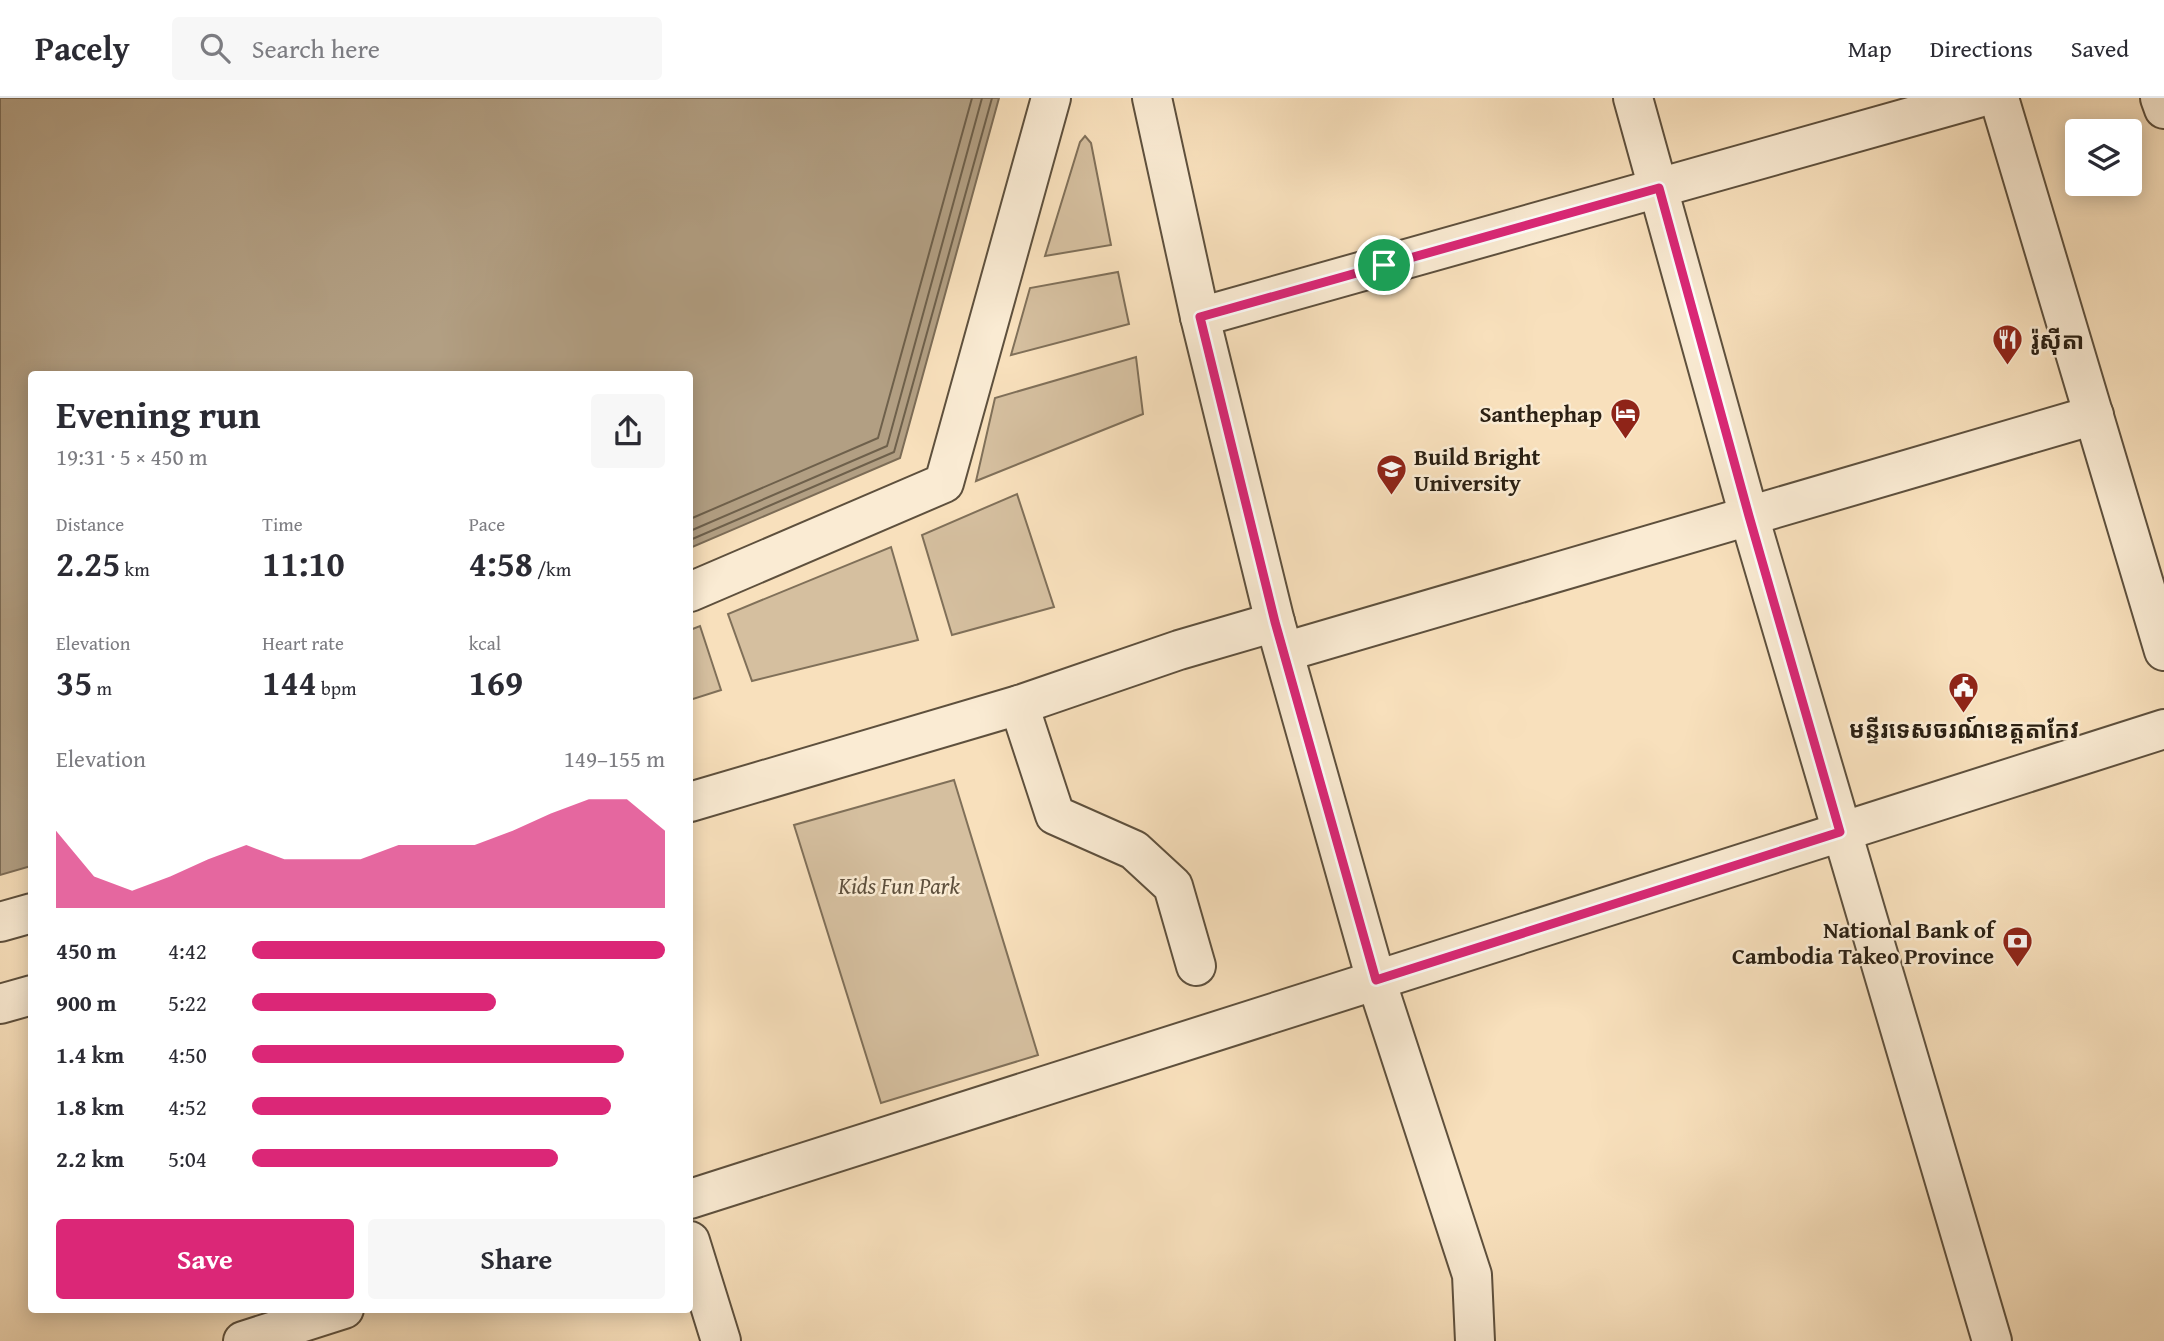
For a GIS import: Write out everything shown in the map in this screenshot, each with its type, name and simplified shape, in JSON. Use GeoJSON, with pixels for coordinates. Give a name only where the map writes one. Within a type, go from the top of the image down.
{"type":"FeatureCollection","features":[{"type":"Feature","properties":{"kind":"street"},"geometry":{"type":"LineString","coordinates":[[693,591],[944,483],[1051,98]]}},
{"type":"Feature","properties":{"kind":"street"},"geometry":{"type":"LineString","coordinates":[[1152,98],[1200,317],[1279,637],[1376,980],[1472,1275],[1475,1341]]}},
{"type":"Feature","properties":{"kind":"street"},"geometry":{"type":"LineString","coordinates":[[1633,98],[1840,832],[1992,1341]]}},
{"type":"Feature","properties":{"kind":"street"},"geometry":{"type":"LineString","coordinates":[[1200,317],[1978,98]]}},
{"type":"Feature","properties":{"kind":"street"},"geometry":{"type":"LineString","coordinates":[[1999,98],[2164,651]]}},
{"type":"Feature","properties":{"kind":"street"},"geometry":{"type":"LineString","coordinates":[[2161,98],[2164,109]]}},
{"type":"Feature","properties":{"kind":"street"},"geometry":{"type":"LineString","coordinates":[[693,801],[1019,705],[1179,650],[1279,637],[1749,516],[2094,415]]}},
{"type":"Feature","properties":{"kind":"street"},"geometry":{"type":"LineString","coordinates":[[1019,705],[1055,815],[1134,850],[1174,886],[1196,966]]}},
{"type":"Feature","properties":{"kind":"street"},"geometry":{"type":"LineString","coordinates":[[693,1198],[2164,729]]}},
{"type":"Feature","properties":{"kind":"street"},"geometry":{"type":"LineString","coordinates":[[0,922],[28,914]]}},
{"type":"Feature","properties":{"kind":"street"},"geometry":{"type":"LineString","coordinates":[[0,1004],[28,996]]}},
{"type":"Feature","properties":{"kind":"street"},"geometry":{"type":"LineString","coordinates":[[693,1251],[721,1341]]}},
{"type":"Feature","properties":{"kind":"street"},"geometry":{"type":"LineString","coordinates":[[243,1341],[331,1313]]}},
{"type":"Feature","properties":{"kind":"green space"},"geometry":{"type":"Polygon","coordinates":[[[1085,136],[1091,143],[1111,245],[1045,256],[1080,142],[1085,136]]]}},
{"type":"Feature","properties":{"kind":"green space"},"geometry":{"type":"Polygon","coordinates":[[[1118,272],[1129,324],[1011,355],[1030,288],[1118,272]]]}},
{"type":"Feature","properties":{"kind":"green space"},"geometry":{"type":"Polygon","coordinates":[[[1136,357],[1143,414],[976,481],[995,398],[1136,357]]]}},
{"type":"Feature","properties":{"kind":"green space"},"geometry":{"type":"Polygon","coordinates":[[[1017,494],[1054,607],[952,635],[922,535],[1017,494]]]}},
{"type":"Feature","properties":{"kind":"green space"},"geometry":{"type":"Polygon","coordinates":[[[891,547],[918,640],[752,681],[728,614],[891,547]]]}},
{"type":"Feature","properties":{"kind":"green space"},"geometry":{"type":"Polygon","coordinates":[[[700,626],[721,690],[693,699],[693,629],[700,626]]]}},
{"type":"Feature","properties":{"kind":"green space","name":"Kids Fun Park"},"geometry":{"type":"Polygon","coordinates":[[[954,780],[1038,1055],[881,1103],[794,825],[954,780]]]}},
{"type":"Feature","properties":{"kind":"water"},"geometry":{"type":"Polygon","coordinates":[[[0,98],[999,98],[900,458],[693,547],[693,371],[28,371],[28,867],[0,875],[0,98]]]}},
{"type":"Feature","properties":{"kind":"place","name":"រ៉ូស៊ីតា"},"geometry":{"type":"Point","coordinates":[2008,367]}},
{"type":"Feature","properties":{"kind":"place","name":"Santhephap"},"geometry":{"type":"Point","coordinates":[1625,440]}},
{"type":"Feature","properties":{"kind":"place","name":"Build Bright University"},"geometry":{"type":"Point","coordinates":[1391,496]}},
{"type":"Feature","properties":{"kind":"place","name":"មន្ទីរទេសចរណ៍ខេត្តតាកែវ"},"geometry":{"type":"Point","coordinates":[1964,715]}},
{"type":"Feature","properties":{"kind":"place","name":"National Bank of Cambodia Takeo Province"},"geometry":{"type":"Point","coordinates":[2017,969]}},
{"type":"Feature","properties":{"kind":"route"},"geometry":{"type":"LineString","coordinates":[[1659,188],[1749,516],[1840,832],[1376,980],[1275,622],[1200,317],[1384,265],[1659,188]]}}]}
